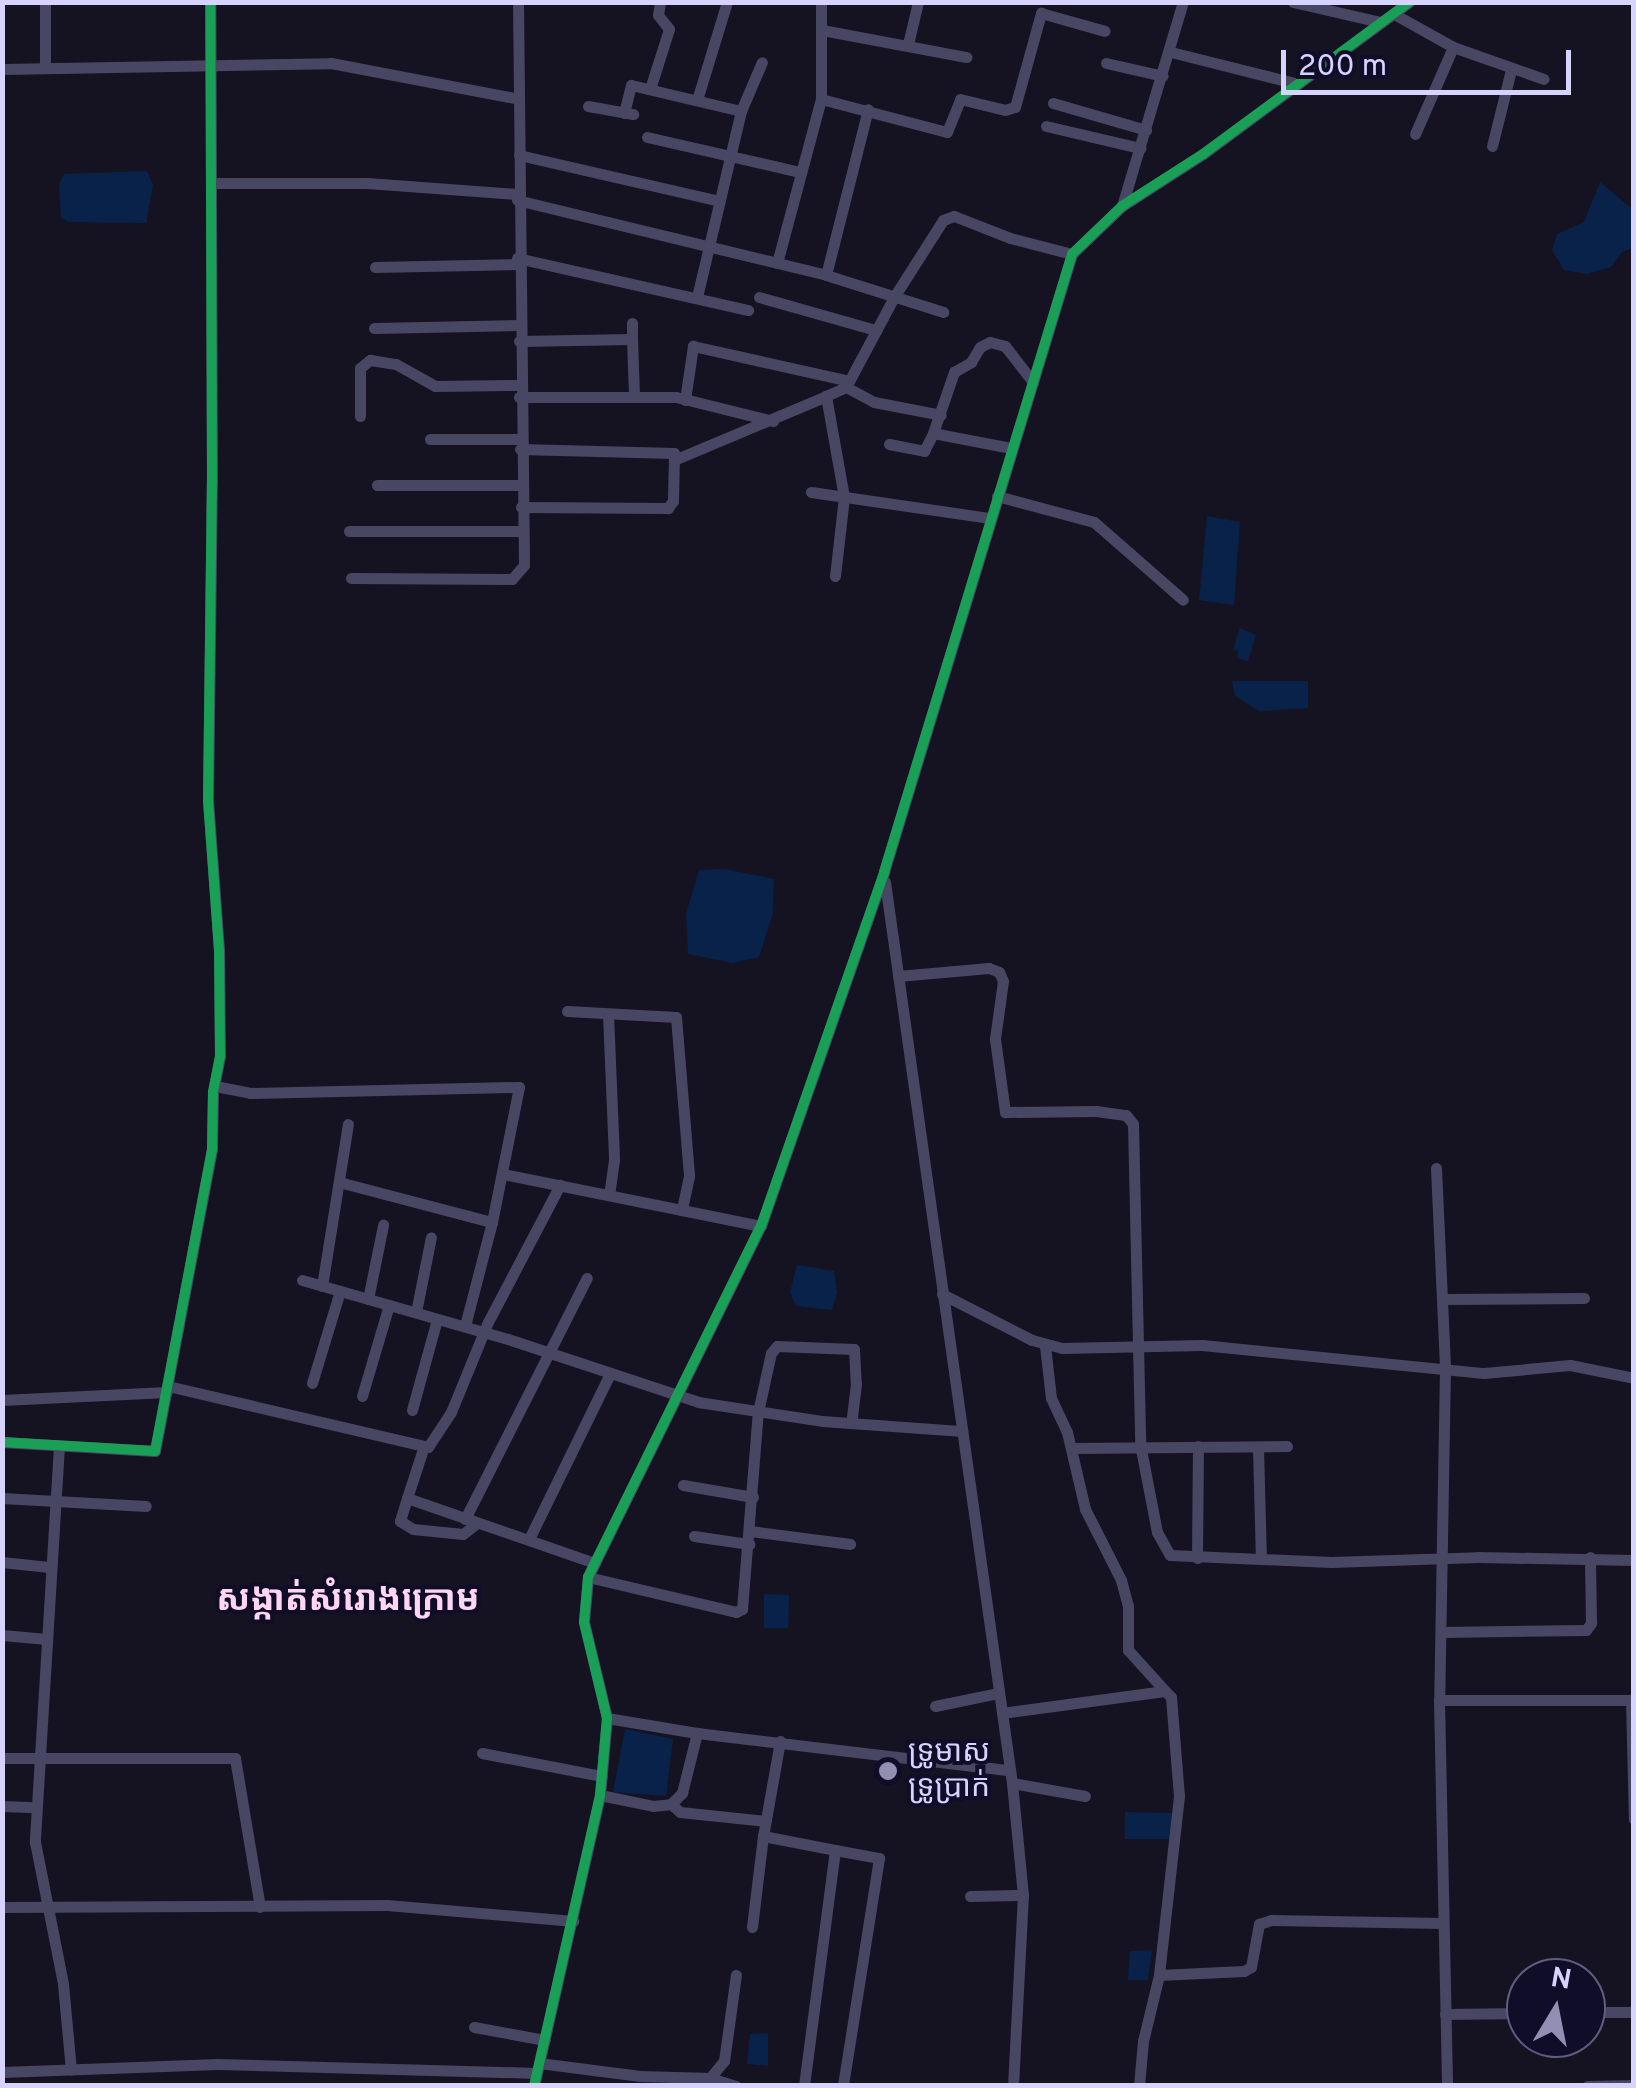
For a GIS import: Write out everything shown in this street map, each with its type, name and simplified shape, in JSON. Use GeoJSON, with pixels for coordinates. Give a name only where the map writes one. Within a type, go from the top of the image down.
{"type":"FeatureCollection","features":[{"type":"Feature","properties":{"kind":"street"},"geometry":{"type":"LineString","coordinates":[[44,68],[45,2]]}},
{"type":"Feature","properties":{"kind":"street"},"geometry":{"type":"LineString","coordinates":[[2,1442],[155,1451],[212,1149],[220,1056],[218,950],[208,802],[210,2]]}},
{"type":"Feature","properties":{"kind":"street"},"geometry":{"type":"LineString","coordinates":[[351,578],[512,579],[524,565],[518,326],[518,2]]}},
{"type":"Feature","properties":{"kind":"street"},"geometry":{"type":"LineString","coordinates":[[650,90],[668,28],[658,15],[660,2]]}},
{"type":"Feature","properties":{"kind":"street"},"geometry":{"type":"LineString","coordinates":[[697,100],[727,2]]}},
{"type":"Feature","properties":{"kind":"street"},"geometry":{"type":"LineString","coordinates":[[777,263],[820,99],[821,5],[808,2]]}},
{"type":"Feature","properties":{"kind":"street"},"geometry":{"type":"LineString","coordinates":[[908,44],[918,2]]}},
{"type":"Feature","properties":{"kind":"street"},"geometry":{"type":"LineString","coordinates":[[1122,206],[1183,2]]}},
{"type":"Feature","properties":{"kind":"street"},"geometry":{"type":"LineString","coordinates":[[1293,2],[1380,22]]}},
{"type":"Feature","properties":{"kind":"street"},"geometry":{"type":"LineString","coordinates":[[536,2074],[600,1796],[607,1718],[584,1622],[588,1577],[761,1226],[884,872],[1072,254],[1122,206],[1408,2]]}},
{"type":"Feature","properties":{"kind":"street"},"geometry":{"type":"LineString","coordinates":[[820,99],[947,132],[960,100],[1005,110],[1014,108],[1041,13],[1105,31]]}},
{"type":"Feature","properties":{"kind":"street"},"geometry":{"type":"LineString","coordinates":[[1394,14],[1453,46],[1544,79]]}},
{"type":"Feature","properties":{"kind":"street"},"geometry":{"type":"LineString","coordinates":[[822,30],[966,58]]}},
{"type":"Feature","properties":{"kind":"street"},"geometry":{"type":"LineString","coordinates":[[1415,134],[1453,46]]}},
{"type":"Feature","properties":{"kind":"street"},"geometry":{"type":"LineString","coordinates":[[1170,52],[1298,84]]}},
{"type":"Feature","properties":{"kind":"street"},"geometry":{"type":"LineString","coordinates":[[697,298],[741,111],[762,62]]}},
{"type":"Feature","properties":{"kind":"street"},"geometry":{"type":"LineString","coordinates":[[2,69],[330,63],[519,99]]}},
{"type":"Feature","properties":{"kind":"street"},"geometry":{"type":"LineString","coordinates":[[1106,63],[1164,76]]}},
{"type":"Feature","properties":{"kind":"street"},"geometry":{"type":"LineString","coordinates":[[1492,146],[1511,70]]}},
{"type":"Feature","properties":{"kind":"street"},"geometry":{"type":"LineString","coordinates":[[588,106],[629,113],[631,85],[741,111]]}},
{"type":"Feature","properties":{"kind":"street"},"geometry":{"type":"LineString","coordinates":[[1053,103],[1146,130]]}},
{"type":"Feature","properties":{"kind":"street"},"geometry":{"type":"LineString","coordinates":[[826,275],[868,109]]}},
{"type":"Feature","properties":{"kind":"street"},"geometry":{"type":"LineString","coordinates":[[1046,126],[1140,148]]}},
{"type":"Feature","properties":{"kind":"street"},"geometry":{"type":"LineString","coordinates":[[646,137],[800,172]]}},
{"type":"Feature","properties":{"kind":"street"},"geometry":{"type":"LineString","coordinates":[[519,155],[720,202]]}},
{"type":"Feature","properties":{"kind":"street"},"geometry":{"type":"LineString","coordinates":[[212,183],[367,183],[517,197],[826,275],[943,312]]}},
{"type":"Feature","properties":{"kind":"street"},"geometry":{"type":"LineString","coordinates":[[674,460],[848,384],[894,297],[948,217],[1072,254]]}},
{"type":"Feature","properties":{"kind":"street"},"geometry":{"type":"LineString","coordinates":[[375,267],[518,261],[748,310]]}},
{"type":"Feature","properties":{"kind":"street"},"geometry":{"type":"LineString","coordinates":[[759,297],[876,330]]}},
{"type":"Feature","properties":{"kind":"street"},"geometry":{"type":"LineString","coordinates":[[632,324],[634,395]]}},
{"type":"Feature","properties":{"kind":"street"},"geometry":{"type":"LineString","coordinates":[[374,328],[518,326]]}},
{"type":"Feature","properties":{"kind":"street"},"geometry":{"type":"LineString","coordinates":[[519,341],[632,339]]}},
{"type":"Feature","properties":{"kind":"street"},"geometry":{"type":"LineString","coordinates":[[889,444],[924,450],[941,415],[954,372],[990,342],[1005,346],[1033,382]]}},
{"type":"Feature","properties":{"kind":"street"},"geometry":{"type":"LineString","coordinates":[[685,400],[694,346],[848,384],[874,402],[941,415]]}},
{"type":"Feature","properties":{"kind":"street"},"geometry":{"type":"LineString","coordinates":[[360,416],[360,368],[370,360],[396,364],[435,386],[685,400],[772,420]]}},
{"type":"Feature","properties":{"kind":"street"},"geometry":{"type":"LineString","coordinates":[[826,396],[844,497],[835,576]]}},
{"type":"Feature","properties":{"kind":"street"},"geometry":{"type":"LineString","coordinates":[[933,433],[1011,448]]}},
{"type":"Feature","properties":{"kind":"street"},"geometry":{"type":"LineString","coordinates":[[430,439],[672,450],[673,501],[668,508],[522,508]]}},
{"type":"Feature","properties":{"kind":"street"},"geometry":{"type":"LineString","coordinates":[[377,485],[520,485]]}},
{"type":"Feature","properties":{"kind":"street"},"geometry":{"type":"LineString","coordinates":[[811,492],[990,518]]}},
{"type":"Feature","properties":{"kind":"street"},"geometry":{"type":"LineString","coordinates":[[997,496],[1094,522],[1183,600]]}},
{"type":"Feature","properties":{"kind":"street"},"geometry":{"type":"LineString","coordinates":[[349,532],[522,531]]}},
{"type":"Feature","properties":{"kind":"street"},"geometry":{"type":"LineString","coordinates":[[884,872],[1011,1777],[1023,1895],[1012,2086]]}},
{"type":"Feature","properties":{"kind":"street"},"geometry":{"type":"LineString","coordinates":[[898,976],[989,968],[999,972],[1002,981],[995,1039],[1005,1112],[1096,1112],[1126,1115],[1133,1124],[1140,1444],[1163,1547],[1174,1557],[1634,1560]]}},
{"type":"Feature","properties":{"kind":"street"},"geometry":{"type":"LineString","coordinates":[[567,1012],[676,1017],[689,1176],[682,1210]]}},
{"type":"Feature","properties":{"kind":"street"},"geometry":{"type":"LineString","coordinates":[[608,1014],[614,1160],[608,1195]]}},
{"type":"Feature","properties":{"kind":"street"},"geometry":{"type":"LineString","coordinates":[[215,1086],[250,1093],[519,1087],[503,1174],[465,1326]]}},
{"type":"Feature","properties":{"kind":"street"},"geometry":{"type":"LineString","coordinates":[[322,1286],[348,1124]]}},
{"type":"Feature","properties":{"kind":"street"},"geometry":{"type":"LineString","coordinates":[[1436,1168],[1445,1368],[1439,1700],[1446,2086]]}},
{"type":"Feature","properties":{"kind":"street"},"geometry":{"type":"LineString","coordinates":[[503,1174],[761,1226]]}},
{"type":"Feature","properties":{"kind":"street"},"geometry":{"type":"LineString","coordinates":[[339,1182],[492,1222]]}},
{"type":"Feature","properties":{"kind":"street"},"geometry":{"type":"LineString","coordinates":[[2,1400],[167,1389],[423,1449],[432,1446],[451,1412],[484,1332],[560,1185]]}},
{"type":"Feature","properties":{"kind":"street"},"geometry":{"type":"LineString","coordinates":[[368,1299],[383,1225]]}},
{"type":"Feature","properties":{"kind":"street"},"geometry":{"type":"LineString","coordinates":[[416,1312],[430,1237]]}},
{"type":"Feature","properties":{"kind":"street"},"geometry":{"type":"LineString","coordinates":[[423,1449],[400,1521],[412,1529],[464,1534],[587,1278]]}},
{"type":"Feature","properties":{"kind":"street"},"geometry":{"type":"LineString","coordinates":[[302,1280],[465,1326],[680,1396],[758,1412],[960,1431]]}},
{"type":"Feature","properties":{"kind":"street"},"geometry":{"type":"LineString","coordinates":[[312,1383],[340,1290]]}},
{"type":"Feature","properties":{"kind":"street"},"geometry":{"type":"LineString","coordinates":[[942,1294],[1045,1346],[1281,1349],[1492,1374],[1570,1365],[1634,1378]]}},
{"type":"Feature","properties":{"kind":"street"},"geometry":{"type":"LineString","coordinates":[[1442,1299],[1584,1298]]}},
{"type":"Feature","properties":{"kind":"street"},"geometry":{"type":"LineString","coordinates":[[362,1396],[389,1305]]}},
{"type":"Feature","properties":{"kind":"street"},"geometry":{"type":"LineString","coordinates":[[412,1410],[437,1318]]}},
{"type":"Feature","properties":{"kind":"street"},"geometry":{"type":"LineString","coordinates":[[588,1577],[736,1612],[742,1609],[758,1412],[767,1364],[777,1346],[854,1350],[857,1360],[851,1422]]}},
{"type":"Feature","properties":{"kind":"street"},"geometry":{"type":"LineString","coordinates":[[1045,1346],[1051,1398],[1072,1448],[1085,1510],[1121,1580],[1128,1606],[1128,1650],[1171,1697],[1180,1796],[1159,1975],[1143,2041],[1139,2086]]}},
{"type":"Feature","properties":{"kind":"street"},"geometry":{"type":"LineString","coordinates":[[529,1539],[610,1374]]}},
{"type":"Feature","properties":{"kind":"street"},"geometry":{"type":"LineString","coordinates":[[1072,1448],[1140,1444],[1287,1446]]}},
{"type":"Feature","properties":{"kind":"street"},"geometry":{"type":"LineString","coordinates":[[59,1446],[35,1842],[49,1908],[71,2070]]}},
{"type":"Feature","properties":{"kind":"street"},"geometry":{"type":"LineString","coordinates":[[1196,1558],[1198,1446]]}},
{"type":"Feature","properties":{"kind":"street"},"geometry":{"type":"LineString","coordinates":[[1258,1447],[1261,1559]]}},
{"type":"Feature","properties":{"kind":"street"},"geometry":{"type":"LineString","coordinates":[[683,1485],[753,1496]]}},
{"type":"Feature","properties":{"kind":"street"},"geometry":{"type":"LineString","coordinates":[[2,1498],[146,1506]]}},
{"type":"Feature","properties":{"kind":"street"},"geometry":{"type":"LineString","coordinates":[[407,1498],[595,1562]]}},
{"type":"Feature","properties":{"kind":"street"},"geometry":{"type":"LineString","coordinates":[[694,1536],[850,1544]]}},
{"type":"Feature","properties":{"kind":"street"},"geometry":{"type":"LineString","coordinates":[[1441,1632],[1586,1630],[1591,1624],[1590,1558]]}},
{"type":"Feature","properties":{"kind":"street"},"geometry":{"type":"LineString","coordinates":[[2,1562],[49,1567]]}},
{"type":"Feature","properties":{"kind":"street"},"geometry":{"type":"LineString","coordinates":[[2,1635],[47,1639]]}},
{"type":"Feature","properties":{"kind":"street"},"geometry":{"type":"LineString","coordinates":[[1002,1713],[1164,1691]]}},
{"type":"Feature","properties":{"kind":"street"},"geometry":{"type":"LineString","coordinates":[[935,1706],[998,1693]]}},
{"type":"Feature","properties":{"kind":"street"},"geometry":{"type":"LineString","coordinates":[[1439,1700],[1632,1700],[1634,1819]]}},
{"type":"Feature","properties":{"kind":"street"},"geometry":{"type":"LineString","coordinates":[[607,1718],[1011,1777],[1086,1796]]}},
{"type":"Feature","properties":{"kind":"street"},"geometry":{"type":"LineString","coordinates":[[600,1796],[653,1806],[672,1804],[682,1793],[697,1733]]}},
{"type":"Feature","properties":{"kind":"street"},"geometry":{"type":"LineString","coordinates":[[752,1927],[780,1741]]}},
{"type":"Feature","properties":{"kind":"street"},"geometry":{"type":"LineString","coordinates":[[482,1754],[602,1776]]}},
{"type":"Feature","properties":{"kind":"street"},"geometry":{"type":"LineString","coordinates":[[2,1758],[235,1758],[260,1907]]}},
{"type":"Feature","properties":{"kind":"street"},"geometry":{"type":"LineString","coordinates":[[672,1804],[680,1812],[766,1821]]}},
{"type":"Feature","properties":{"kind":"street"},"geometry":{"type":"LineString","coordinates":[[2,1806],[35,1807]]}},
{"type":"Feature","properties":{"kind":"street"},"geometry":{"type":"LineString","coordinates":[[763,1836],[879,1858],[843,2086]]}},
{"type":"Feature","properties":{"kind":"street"},"geometry":{"type":"LineString","coordinates":[[804,2086],[835,1850]]}},
{"type":"Feature","properties":{"kind":"street"},"geometry":{"type":"LineString","coordinates":[[970,1896],[1023,1895]]}},
{"type":"Feature","properties":{"kind":"street"},"geometry":{"type":"LineString","coordinates":[[2,1907],[387,1905],[573,1922]]}},
{"type":"Feature","properties":{"kind":"street"},"geometry":{"type":"LineString","coordinates":[[1159,1975],[1244,1972],[1251,1967],[1259,1924],[1271,1920],[1442,1923]]}},
{"type":"Feature","properties":{"kind":"street"},"geometry":{"type":"LineString","coordinates":[[710,2078],[722,2070],[736,1976]]}},
{"type":"Feature","properties":{"kind":"street"},"geometry":{"type":"LineString","coordinates":[[1606,2012],[1634,2012]]}},
{"type":"Feature","properties":{"kind":"street"},"geometry":{"type":"LineString","coordinates":[[1445,2014],[1506,2013]]}},
{"type":"Feature","properties":{"kind":"street"},"geometry":{"type":"LineString","coordinates":[[474,2027],[545,2040]]}},
{"type":"Feature","properties":{"kind":"street"},"geometry":{"type":"LineString","coordinates":[[2,2072],[218,2064],[710,2078],[736,2086]]}},
{"type":"Feature","properties":{"kind":"street"},"geometry":{"type":"LineString","coordinates":[[1587,2086],[1634,2084]]}},
{"type":"Feature","properties":{"kind":"water"},"geometry":{"type":"Polygon","coordinates":[[[147,171],[153,185],[146,223],[69,222],[61,218],[59,183],[64,174],[147,171]]]}},
{"type":"Feature","properties":{"kind":"water"},"geometry":{"type":"Polygon","coordinates":[[[1600,182],[1633,210],[1633,248],[1622,252],[1611,267],[1587,274],[1564,270],[1552,250],[1557,234],[1584,222],[1600,182]]]}},
{"type":"Feature","properties":{"kind":"water"},"geometry":{"type":"Polygon","coordinates":[[[1207,516],[1240,522],[1234,605],[1199,600],[1207,516]]]}},
{"type":"Feature","properties":{"kind":"water"},"geometry":{"type":"Polygon","coordinates":[[[1240,628],[1256,635],[1248,661],[1237,658],[1238,651],[1233,650],[1240,628]]]}},
{"type":"Feature","properties":{"kind":"water"},"geometry":{"type":"Polygon","coordinates":[[[1232,681],[1308,681],[1308,708],[1259,711],[1235,696],[1232,681]]]}},
{"type":"Feature","properties":{"kind":"water"},"geometry":{"type":"Polygon","coordinates":[[[725,869],[774,879],[773,913],[759,957],[732,963],[688,954],[686,914],[699,870],[725,869]]]}},
{"type":"Feature","properties":{"kind":"water"},"geometry":{"type":"Polygon","coordinates":[[[797,1265],[834,1271],[837,1292],[832,1310],[796,1306],[790,1292],[797,1265]]]}},
{"type":"Feature","properties":{"kind":"water"},"geometry":{"type":"Polygon","coordinates":[[[764,1594],[789,1595],[788,1628],[764,1628],[764,1594]]]}},
{"type":"Feature","properties":{"kind":"water"},"geometry":{"type":"Polygon","coordinates":[[[625,1729],[673,1739],[666,1796],[613,1792],[625,1729]]]}},
{"type":"Feature","properties":{"kind":"water"},"geometry":{"type":"Polygon","coordinates":[[[1125,1812],[1172,1813],[1171,1839],[1125,1839],[1125,1812]]]}},
{"type":"Feature","properties":{"kind":"water"},"geometry":{"type":"Polygon","coordinates":[[[1152,1950],[1148,1980],[1128,1980],[1130,1951],[1152,1950]]]}},
{"type":"Feature","properties":{"kind":"water"},"geometry":{"type":"Polygon","coordinates":[[[768,2033],[768,2066],[747,2064],[750,2034],[768,2033]]]}},
{"type":"Feature","properties":{"kind":"cycle path"},"geometry":{"type":"LineString","coordinates":[[2,1442],[155,1451],[212,1149],[213,1092],[220,1056],[219,950],[208,801],[212,481],[210,2]]}},
{"type":"Feature","properties":{"kind":"cycle path"},"geometry":{"type":"LineString","coordinates":[[534,2086],[600,1795],[607,1718],[584,1622],[588,1577],[761,1226],[884,872],[1072,254],[1122,206],[1203,154],[1409,2]]}},
{"type":"Feature","properties":{"kind":"place","name":"ទ្រូមាស ទ្រូប្រាក់"},"geometry":{"type":"Point","coordinates":[888,1771]}},
{"type":"Feature","properties":{"kind":"district","name":"សង្កាត់សំរោងក្រោម"},"geometry":{"type":"Point","coordinates":[348,1601]}}]}
